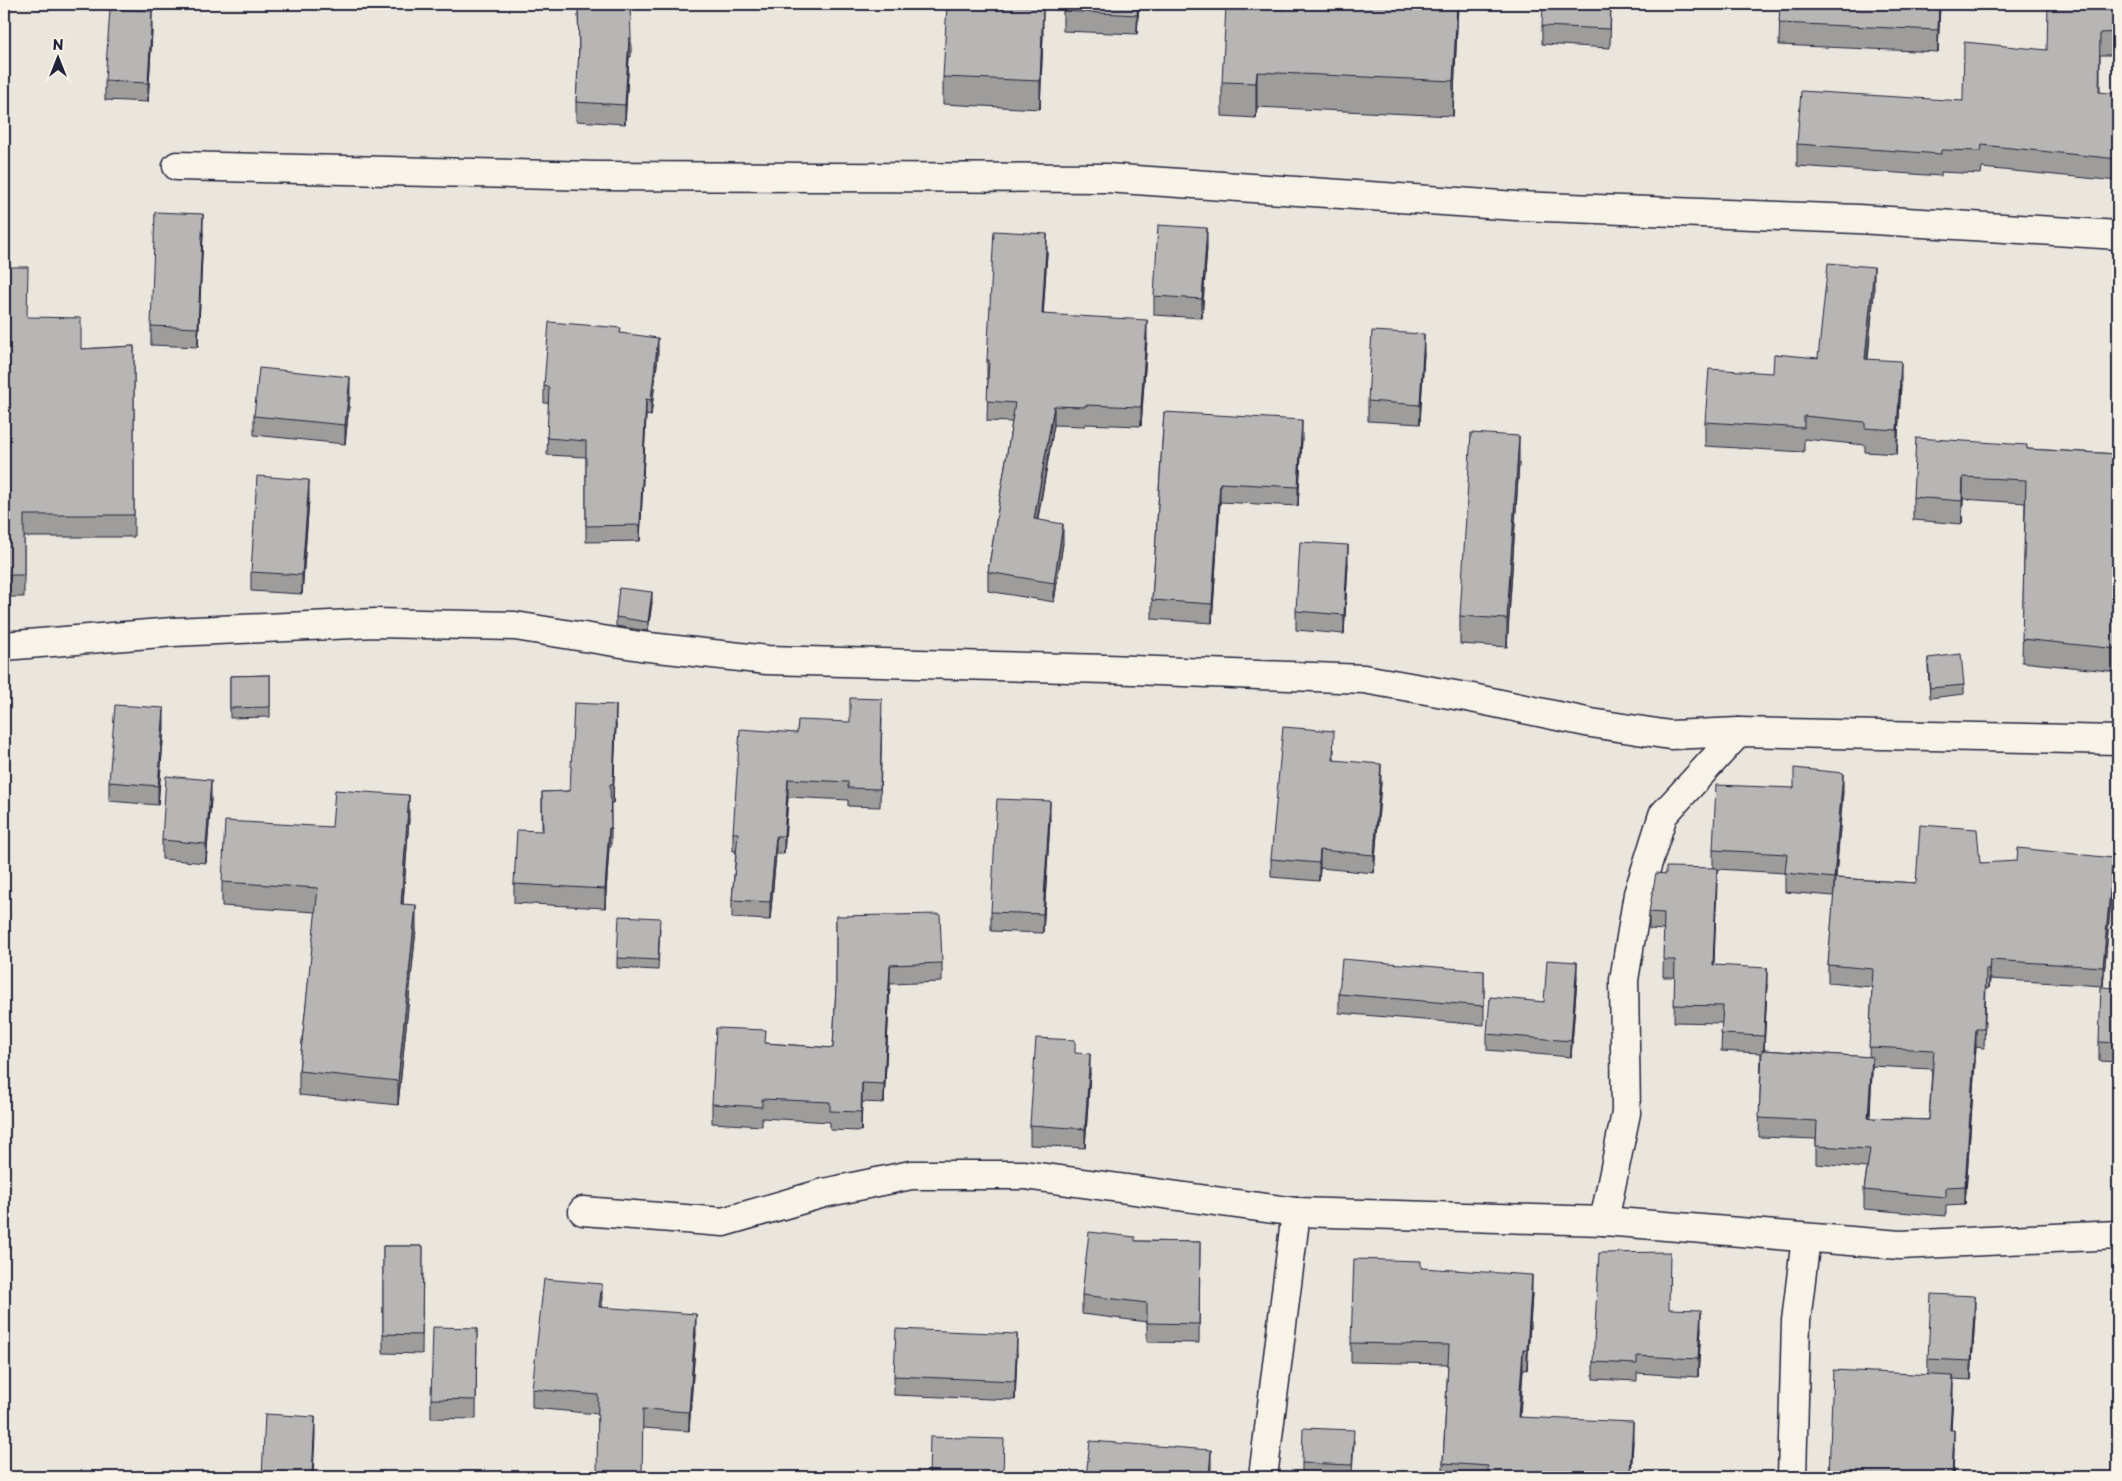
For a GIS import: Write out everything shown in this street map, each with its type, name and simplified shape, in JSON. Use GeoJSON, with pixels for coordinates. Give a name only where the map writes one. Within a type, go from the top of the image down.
{"type":"FeatureCollection","features":[{"type":"Feature","properties":{"kind":"street"},"geometry":{"type":"LineString","coordinates":[[177,166],[596,176],[1106,178],[1516,206],[1858,219],[2118,235]]}},
{"type":"Feature","properties":{"kind":"street"},"geometry":{"type":"LineString","coordinates":[[4,646],[173,632],[375,623],[514,626],[640,646],[767,660],[1107,669],[1364,679],[1472,698],[1591,724],[1670,735],[1739,732],[2118,740]]}},
{"type":"Feature","properties":{"kind":"street"},"geometry":{"type":"LineString","coordinates":[[1604,1221],[1626,1114],[1624,980],[1638,894],[1663,814],[1739,732]]}},
{"type":"Feature","properties":{"kind":"street"},"geometry":{"type":"LineString","coordinates":[[583,1210],[723,1222],[824,1193],[911,1175],[1024,1175],[1296,1212],[1604,1221],[1900,1246],[2118,1235]]}},
{"type":"Feature","properties":{"kind":"street"},"geometry":{"type":"LineString","coordinates":[[1263,1477],[1296,1212]]}},
{"type":"Feature","properties":{"kind":"street"},"geometry":{"type":"LineString","coordinates":[[1792,1477],[1796,1321],[1806,1238]]}},
{"type":"Feature","properties":{"kind":"building"},"geometry":{"type":"Polygon","coordinates":[[[578,4],[630,4],[631,38],[629,38],[625,105],[576,102],[579,50],[578,4]]]}},
{"type":"Feature","properties":{"kind":"building"},"geometry":{"type":"Polygon","coordinates":[[[947,4],[1043,7],[1040,81],[943,77],[947,4]]]}},
{"type":"Feature","properties":{"kind":"building"},"geometry":{"type":"Polygon","coordinates":[[[1064,4],[1138,4],[1137,15],[1063,11],[1064,4]]]}},
{"type":"Feature","properties":{"kind":"building"},"geometry":{"type":"Polygon","coordinates":[[[1284,4],[1457,4],[1453,81],[1257,72],[1256,83],[1222,82],[1226,7],[1283,9],[1284,4]]]}},
{"type":"Feature","properties":{"kind":"building"},"geometry":{"type":"Polygon","coordinates":[[[1543,4],[1611,4],[1610,29],[1542,26],[1543,4]]]}},
{"type":"Feature","properties":{"kind":"building"},"geometry":{"type":"Polygon","coordinates":[[[1780,4],[1939,4],[1938,30],[1779,23],[1780,4]]]}},
{"type":"Feature","properties":{"kind":"building"},"geometry":{"type":"Polygon","coordinates":[[[2048,4],[2118,4],[2118,32],[2100,33],[2099,92],[2118,94],[2118,159],[1982,145],[1981,151],[1941,150],[1941,154],[1797,144],[1801,91],[1963,101],[1964,42],[2047,50],[2048,4]]]}},
{"type":"Feature","properties":{"kind":"building"},"geometry":{"type":"Polygon","coordinates":[[[110,9],[152,11],[148,83],[105,81],[110,9]]]}},
{"type":"Feature","properties":{"kind":"building"},"geometry":{"type":"Polygon","coordinates":[[[155,212],[203,214],[198,328],[151,326],[155,212]]]}},
{"type":"Feature","properties":{"kind":"building"},"geometry":{"type":"Polygon","coordinates":[[[1158,225],[1207,228],[1202,299],[1154,296],[1158,225]]]}},
{"type":"Feature","properties":{"kind":"building"},"geometry":{"type":"Polygon","coordinates":[[[994,231],[1047,234],[1042,314],[1147,320],[1141,407],[1054,406],[1034,519],[1063,524],[1054,583],[988,572],[1015,403],[987,401],[989,360],[987,360],[994,231]]]}},
{"type":"Feature","properties":{"kind":"building"},"geometry":{"type":"Polygon","coordinates":[[[1828,263],[1874,267],[1865,359],[1901,361],[1897,430],[1865,428],[1865,422],[1804,416],[1804,428],[1705,422],[1709,369],[1773,373],[1774,354],[1818,358],[1828,263]]]}},
{"type":"Feature","properties":{"kind":"building"},"geometry":{"type":"Polygon","coordinates":[[[4,267],[28,267],[27,317],[81,318],[81,349],[134,346],[134,515],[24,515],[24,575],[4,575],[4,267]]]}},
{"type":"Feature","properties":{"kind":"building"},"geometry":{"type":"Polygon","coordinates":[[[549,322],[621,328],[620,333],[658,338],[651,400],[646,399],[640,525],[586,526],[586,441],[547,438],[549,387],[544,386],[549,322]]]}},
{"type":"Feature","properties":{"kind":"building"},"geometry":{"type":"Polygon","coordinates":[[[1372,331],[1424,334],[1420,405],[1368,401],[1372,331]]]}},
{"type":"Feature","properties":{"kind":"building"},"geometry":{"type":"Polygon","coordinates":[[[259,368],[350,377],[345,425],[254,416],[259,368]]]}},
{"type":"Feature","properties":{"kind":"building"},"geometry":{"type":"Polygon","coordinates":[[[1164,412],[1302,420],[1298,487],[1220,483],[1212,604],[1152,600],[1164,412]]]}},
{"type":"Feature","properties":{"kind":"building"},"geometry":{"type":"Polygon","coordinates":[[[1471,433],[1519,436],[1507,619],[1460,616],[1471,433]]]}},
{"type":"Feature","properties":{"kind":"building"},"geometry":{"type":"Polygon","coordinates":[[[1916,438],[2027,445],[2027,449],[2118,454],[2118,649],[2022,639],[2026,480],[1963,477],[1962,501],[1913,497],[1916,438]]]}},
{"type":"Feature","properties":{"kind":"building"},"geometry":{"type":"Polygon","coordinates":[[[257,476],[309,480],[302,575],[251,572],[257,476]]]}},
{"type":"Feature","properties":{"kind":"building"},"geometry":{"type":"Polygon","coordinates":[[[1300,542],[1348,545],[1344,615],[1296,611],[1300,542]]]}},
{"type":"Feature","properties":{"kind":"building"},"geometry":{"type":"Polygon","coordinates":[[[619,588],[652,592],[648,622],[616,617],[619,588]]]}},
{"type":"Feature","properties":{"kind":"building"},"geometry":{"type":"Polygon","coordinates":[[[1961,654],[1964,685],[1930,688],[1928,658],[1961,654]]]}},
{"type":"Feature","properties":{"kind":"building"},"geometry":{"type":"Polygon","coordinates":[[[270,675],[270,707],[230,708],[230,676],[270,675]]]}},
{"type":"Feature","properties":{"kind":"building"},"geometry":{"type":"Polygon","coordinates":[[[850,698],[882,699],[880,789],[848,788],[848,782],[788,779],[784,836],[776,836],[770,902],[732,900],[738,833],[733,833],[740,729],[797,733],[798,720],[850,722],[850,698]]]}},
{"type":"Feature","properties":{"kind":"building"},"geometry":{"type":"Polygon","coordinates":[[[574,703],[616,705],[613,784],[610,784],[611,828],[609,828],[605,889],[514,884],[517,830],[543,831],[542,792],[570,791],[574,703]]]}},
{"type":"Feature","properties":{"kind":"building"},"geometry":{"type":"Polygon","coordinates":[[[115,705],[164,708],[158,786],[109,782],[115,705]]]}},
{"type":"Feature","properties":{"kind":"building"},"geometry":{"type":"Polygon","coordinates":[[[1283,727],[1334,731],[1333,760],[1381,764],[1374,855],[1320,850],[1319,863],[1271,859],[1283,727]]]}},
{"type":"Feature","properties":{"kind":"building"},"geometry":{"type":"Polygon","coordinates":[[[1794,768],[1843,773],[1834,878],[1785,873],[1787,854],[1713,850],[1716,785],[1794,788],[1794,768]]]}},
{"type":"Feature","properties":{"kind":"building"},"geometry":{"type":"Polygon","coordinates":[[[166,776],[211,780],[206,844],[162,840],[166,776]]]}},
{"type":"Feature","properties":{"kind":"building"},"geometry":{"type":"Polygon","coordinates":[[[335,790],[409,795],[401,904],[416,905],[398,1081],[299,1071],[318,888],[222,882],[225,821],[332,827],[335,790]]]}},
{"type":"Feature","properties":{"kind":"building"},"geometry":{"type":"Polygon","coordinates":[[[997,799],[1050,801],[1043,914],[991,912],[997,799]]]}},
{"type":"Feature","properties":{"kind":"building"},"geometry":{"type":"Polygon","coordinates":[[[1920,825],[1977,829],[1980,863],[2017,861],[2018,848],[2113,858],[2103,967],[1990,960],[1989,969],[1986,969],[1984,1029],[1976,1029],[1965,1186],[1946,1187],[1946,1197],[1864,1190],[1870,1149],[1816,1146],[1817,1121],[1759,1118],[1762,1050],[1872,1057],[1868,1118],[1929,1120],[1934,1050],[1869,1047],[1873,969],[1828,965],[1835,878],[1916,883],[1920,825]]]}},
{"type":"Feature","properties":{"kind":"building"},"geometry":{"type":"Polygon","coordinates":[[[1666,867],[1717,868],[1713,965],[1767,968],[1764,1036],[1721,1034],[1723,1006],[1674,1005],[1675,960],[1663,960],[1664,913],[1649,912],[1656,873],[1666,874],[1666,867]]]}},
{"type":"Feature","properties":{"kind":"building"},"geometry":{"type":"Polygon","coordinates":[[[940,914],[942,963],[890,965],[884,1084],[862,1083],[861,1112],[830,1111],[830,1102],[762,1099],[762,1107],[712,1104],[716,1028],[766,1030],[765,1043],[833,1048],[836,986],[836,916],[940,914]]]}},
{"type":"Feature","properties":{"kind":"building"},"geometry":{"type":"Polygon","coordinates":[[[619,916],[660,918],[658,960],[617,958],[619,916]]]}},
{"type":"Feature","properties":{"kind":"building"},"geometry":{"type":"Polygon","coordinates":[[[1342,959],[1484,971],[1484,1006],[1339,994],[1342,959]]]}},
{"type":"Feature","properties":{"kind":"building"},"geometry":{"type":"Polygon","coordinates":[[[1547,960],[1577,962],[1571,1041],[1487,1034],[1490,997],[1544,1002],[1547,960]]]}},
{"type":"Feature","properties":{"kind":"building"},"geometry":{"type":"Polygon","coordinates":[[[2101,987],[2118,988],[2118,1043],[2099,1042],[2101,987]]]}},
{"type":"Feature","properties":{"kind":"building"},"geometry":{"type":"Polygon","coordinates":[[[1036,1038],[1075,1040],[1075,1053],[1090,1054],[1085,1129],[1030,1125],[1036,1038]]]}},
{"type":"Feature","properties":{"kind":"building"},"geometry":{"type":"Polygon","coordinates":[[[1089,1232],[1135,1237],[1135,1241],[1200,1242],[1199,1324],[1147,1323],[1147,1303],[1082,1295],[1089,1232]]]}},
{"type":"Feature","properties":{"kind":"building"},"geometry":{"type":"Polygon","coordinates":[[[383,1246],[423,1246],[422,1335],[383,1334],[383,1246]]]}},
{"type":"Feature","properties":{"kind":"building"},"geometry":{"type":"Polygon","coordinates":[[[1670,1252],[1669,1309],[1701,1310],[1698,1359],[1637,1356],[1637,1364],[1593,1362],[1599,1253],[1670,1252]]]}},
{"type":"Feature","properties":{"kind":"building"},"geometry":{"type":"Polygon","coordinates":[[[1354,1259],[1421,1261],[1421,1268],[1532,1275],[1527,1350],[1523,1350],[1518,1417],[1633,1422],[1630,1473],[1612,1472],[1612,1477],[1488,1477],[1488,1466],[1443,1463],[1449,1345],[1351,1343],[1354,1259]]]}},
{"type":"Feature","properties":{"kind":"building"},"geometry":{"type":"Polygon","coordinates":[[[544,1279],[602,1284],[599,1307],[696,1314],[689,1412],[643,1409],[642,1477],[597,1477],[598,1395],[532,1389],[544,1279]]]}},
{"type":"Feature","properties":{"kind":"building"},"geometry":{"type":"Polygon","coordinates":[[[1931,1294],[1975,1296],[1971,1361],[1928,1359],[1931,1294]]]}},
{"type":"Feature","properties":{"kind":"building"},"geometry":{"type":"Polygon","coordinates":[[[433,1327],[477,1328],[476,1400],[431,1399],[433,1327]]]}},
{"type":"Feature","properties":{"kind":"building"},"geometry":{"type":"Polygon","coordinates":[[[896,1329],[1017,1334],[1015,1381],[894,1376],[896,1329]]]}},
{"type":"Feature","properties":{"kind":"building"},"geometry":{"type":"Polygon","coordinates":[[[1833,1370],[1953,1376],[1950,1430],[1954,1430],[1952,1477],[1829,1475],[1833,1370]]]}},
{"type":"Feature","properties":{"kind":"building"},"geometry":{"type":"Polygon","coordinates":[[[265,1414],[315,1417],[312,1477],[262,1477],[265,1414]]]}},
{"type":"Feature","properties":{"kind":"building"},"geometry":{"type":"Polygon","coordinates":[[[1303,1428],[1354,1430],[1352,1465],[1302,1463],[1303,1428]]]}},
{"type":"Feature","properties":{"kind":"building"},"geometry":{"type":"Polygon","coordinates":[[[930,1437],[1004,1439],[1003,1477],[929,1477],[930,1437]]]}},
{"type":"Feature","properties":{"kind":"building"},"geometry":{"type":"Polygon","coordinates":[[[1090,1441],[1211,1450],[1209,1477],[1086,1477],[1090,1441]]]}}]}
